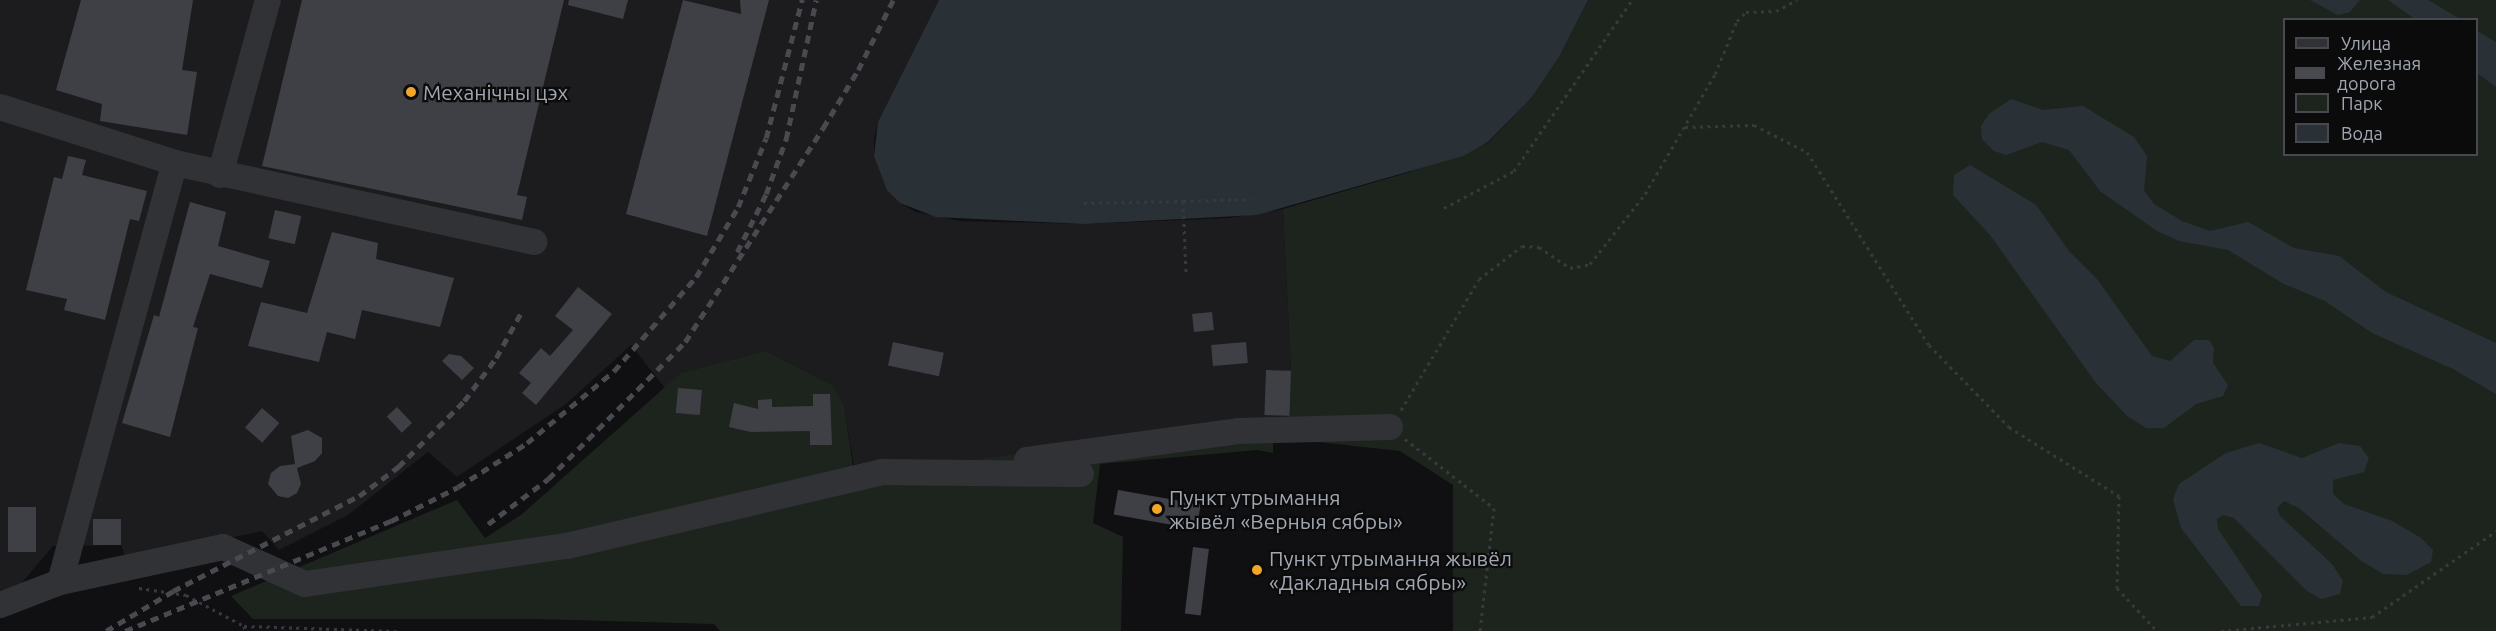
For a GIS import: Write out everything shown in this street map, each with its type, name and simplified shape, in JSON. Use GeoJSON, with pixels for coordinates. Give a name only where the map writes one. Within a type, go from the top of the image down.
{"type":"FeatureCollection","features":[{"type":"Feature","properties":{"kind":"lane"},"geometry":{"type":"LineString","coordinates":[[220,175],[268,0]]}},
{"type":"Feature","properties":{"kind":"lane"},"geometry":{"type":"LineString","coordinates":[[0,107],[175,163],[220,175],[534,242]]}},
{"type":"Feature","properties":{"kind":"lane"},"geometry":{"type":"LineString","coordinates":[[60,582],[175,163]]}},
{"type":"Feature","properties":{"kind":"lane"},"geometry":{"type":"LineString","coordinates":[[952,470],[1238,431],[1390,427]]}},
{"type":"Feature","properties":{"kind":"lane"},"geometry":{"type":"LineString","coordinates":[[0,605],[60,582],[223,547],[305,584],[567,546],[882,472],[952,470],[1081,474]]}},
{"type":"Feature","properties":{"kind":"path"},"geometry":{"type":"LineString","coordinates":[[1443,208],[1514,171],[1632,0]]}},
{"type":"Feature","properties":{"kind":"path"},"geometry":{"type":"LineString","coordinates":[[1480,631],[1494,508],[1390,427],[1479,279],[1522,246],[1539,247],[1570,268],[1590,264],[1645,194],[1715,74],[1737,21],[1746,12],[1776,10],[1797,0]]}},
{"type":"Feature","properties":{"kind":"path"},"geometry":{"type":"LineString","coordinates":[[1685,127],[1754,126],[1807,152],[1929,345],[2008,427],[2119,496],[2117,588],[2157,631]]}},
{"type":"Feature","properties":{"kind":"path"},"geometry":{"type":"LineString","coordinates":[[1084,203],[1251,199]]}},
{"type":"Feature","properties":{"kind":"path"},"geometry":{"type":"LineString","coordinates":[[1183,201],[1186,272]]}},
{"type":"Feature","properties":{"kind":"path"},"geometry":{"type":"LineString","coordinates":[[2221,631],[2372,617],[2496,531]]}},
{"type":"Feature","properties":{"kind":"path"},"geometry":{"type":"LineString","coordinates":[[128,587],[173,591],[244,626],[396,631]]}},
{"type":"Feature","properties":{"kind":"path"},"geometry":{"type":"LineString","coordinates":[[244,626],[245,631]]}},
{"type":"Feature","properties":{"kind":"shaded area"},"geometry":{"type":"Polygon","coordinates":[[[0,0],[939,0],[878,122],[874,139],[874,156],[900,203],[916,212],[960,221],[1084,224],[1230,218],[1283,209],[1291,371],[1289,419],[960,462],[854,467],[844,406],[832,385],[766,351],[682,373],[665,388],[631,345],[566,404],[457,477],[428,452],[348,515],[279,550],[262,531],[127,561],[121,545],[53,546],[20,585],[0,590],[0,0]]]}},
{"type":"Feature","properties":{"kind":"green space"},"geometry":{"type":"Polygon","coordinates":[[[1588,0],[2496,0],[2496,631],[1453,631],[1453,485],[1400,451],[1273,437],[1273,453],[1257,450],[1100,464],[1093,523],[1123,537],[1121,631],[720,631],[714,624],[538,619],[253,619],[231,596],[457,500],[485,538],[521,515],[681,373],[766,351],[832,385],[844,405],[853,467],[960,462],[1263,418],[1288,419],[1291,371],[1283,209],[1410,172],[1488,143],[1532,97],[1559,57],[1588,0]]]}},
{"type":"Feature","properties":{"kind":"water"},"geometry":{"type":"Polygon","coordinates":[[[939,0],[1588,0],[1559,57],[1532,97],[1488,142],[1463,156],[1257,215],[1084,224],[936,217],[900,203],[887,190],[874,156],[878,122],[939,0]]]}},
{"type":"Feature","properties":{"kind":"water"},"geometry":{"type":"Polygon","coordinates":[[[2310,0],[2360,0],[2350,12],[2338,15],[2310,0]]]}},
{"type":"Feature","properties":{"kind":"water"},"geometry":{"type":"Polygon","coordinates":[[[2388,0],[2428,0],[2458,18],[2414,18],[2388,0]]]}},
{"type":"Feature","properties":{"kind":"water"},"geometry":{"type":"Polygon","coordinates":[[[2478,32],[2496,42],[2496,87],[2478,74],[2478,32]]]}},
{"type":"Feature","properties":{"kind":"water"},"geometry":{"type":"Polygon","coordinates":[[[2011,99],[2043,110],[2083,106],[2134,137],[2147,156],[2144,191],[2154,204],[2182,221],[2210,231],[2248,222],[2294,248],[2339,256],[2386,292],[2496,343],[2496,394],[2453,369],[2372,333],[2325,301],[2284,284],[2228,250],[2179,241],[2157,231],[2100,191],[2069,150],[2042,142],[2006,155],[1994,151],[1982,139],[1981,126],[1989,114],[2011,99]]]}},
{"type":"Feature","properties":{"kind":"water"},"geometry":{"type":"Polygon","coordinates":[[[1970,165],[2036,205],[2069,251],[2097,279],[2152,356],[2170,361],[2194,340],[2209,340],[2214,348],[2213,363],[2228,385],[2223,396],[2196,404],[2164,428],[2146,428],[2127,416],[2096,383],[1990,235],[1953,195],[1954,175],[1970,165]]]}},
{"type":"Feature","properties":{"kind":"water"},"geometry":{"type":"Polygon","coordinates":[[[2259,443],[2302,458],[2339,443],[2360,446],[2369,458],[2364,472],[2333,480],[2333,494],[2344,504],[2392,521],[2421,538],[2433,550],[2431,562],[2407,575],[2383,574],[2360,560],[2299,508],[2284,501],[2277,508],[2280,516],[2332,564],[2343,581],[2340,594],[2321,599],[2307,591],[2234,518],[2223,515],[2217,519],[2218,529],[2262,595],[2259,606],[2241,606],[2181,528],[2173,499],[2179,484],[2226,453],[2259,443]]]}},
{"type":"Feature","properties":{"kind":"building"},"geometry":{"type":"Polygon","coordinates":[[[81,0],[193,0],[182,70],[197,72],[187,135],[100,121],[102,104],[56,90],[81,0]]]}},
{"type":"Feature","properties":{"kind":"building","name":"Механічны цэх"},"geometry":{"type":"Polygon","coordinates":[[[302,0],[564,0],[517,195],[527,197],[522,220],[262,166],[302,0]]]}},
{"type":"Feature","properties":{"kind":"building"},"geometry":{"type":"Polygon","coordinates":[[[569,0],[628,0],[623,19],[568,5],[569,0]]]}},
{"type":"Feature","properties":{"kind":"building"},"geometry":{"type":"Polygon","coordinates":[[[683,0],[741,14],[740,0],[769,0],[707,236],[626,214],[683,0]]]}},
{"type":"Feature","properties":{"kind":"building"},"geometry":{"type":"Polygon","coordinates":[[[68,156],[86,160],[82,175],[147,191],[139,221],[130,219],[105,320],[64,310],[67,299],[26,290],[54,177],[62,179],[68,156]]]}},
{"type":"Feature","properties":{"kind":"building"},"geometry":{"type":"Polygon","coordinates":[[[190,202],[226,212],[218,246],[270,261],[262,288],[210,274],[193,327],[198,328],[170,437],[122,423],[154,315],[159,317],[190,202]]]}},
{"type":"Feature","properties":{"kind":"building"},"geometry":{"type":"Polygon","coordinates":[[[275,210],[301,216],[295,244],[268,238],[275,210]]]}},
{"type":"Feature","properties":{"kind":"building"},"geometry":{"type":"Polygon","coordinates":[[[332,232],[378,243],[376,259],[454,278],[440,327],[362,310],[355,339],[327,332],[319,362],[248,346],[261,302],[307,313],[332,232]]]}},
{"type":"Feature","properties":{"kind":"building"},"geometry":{"type":"Polygon","coordinates":[[[578,287],[612,314],[536,405],[522,393],[531,383],[519,373],[541,348],[550,356],[573,330],[555,316],[578,287]]]}},
{"type":"Feature","properties":{"kind":"building"},"geometry":{"type":"Polygon","coordinates":[[[1212,312],[1214,330],[1194,332],[1192,314],[1212,312]]]}},
{"type":"Feature","properties":{"kind":"building"},"geometry":{"type":"Polygon","coordinates":[[[893,342],[944,353],[939,376],[888,365],[893,342]]]}},
{"type":"Feature","properties":{"kind":"building"},"geometry":{"type":"Polygon","coordinates":[[[1246,342],[1248,363],[1213,366],[1211,345],[1246,342]]]}},
{"type":"Feature","properties":{"kind":"building"},"geometry":{"type":"Polygon","coordinates":[[[449,354],[461,356],[474,368],[462,380],[442,361],[449,354]]]}},
{"type":"Feature","properties":{"kind":"building"},"geometry":{"type":"Polygon","coordinates":[[[1266,370],[1291,371],[1289,416],[1264,415],[1266,370]]]}},
{"type":"Feature","properties":{"kind":"building"},"geometry":{"type":"Polygon","coordinates":[[[678,388],[702,390],[700,415],[676,413],[678,388]]]}},
{"type":"Feature","properties":{"kind":"building"},"geometry":{"type":"Polygon","coordinates":[[[813,394],[830,394],[832,445],[810,445],[810,431],[751,432],[729,427],[734,403],[758,409],[758,400],[772,399],[772,407],[813,406],[813,394]]]}},
{"type":"Feature","properties":{"kind":"building"},"geometry":{"type":"Polygon","coordinates":[[[397,407],[412,423],[402,433],[387,417],[397,407]]]}},
{"type":"Feature","properties":{"kind":"building"},"geometry":{"type":"Polygon","coordinates":[[[262,408],[279,423],[262,443],[245,428],[262,408]]]}},
{"type":"Feature","properties":{"kind":"building"},"geometry":{"type":"Polygon","coordinates":[[[308,430],[322,438],[322,453],[315,461],[297,468],[301,484],[297,493],[288,498],[278,496],[268,484],[271,473],[280,466],[295,464],[291,436],[308,430]]]}},
{"type":"Feature","properties":{"kind":"building","name":"Пункт утрымання жывёл «Верныя сябры»"},"geometry":{"type":"Polygon","coordinates":[[[1118,490],[1201,505],[1196,529],[1114,515],[1118,490]]]}},
{"type":"Feature","properties":{"kind":"building"},"geometry":{"type":"Polygon","coordinates":[[[8,507],[36,507],[36,552],[8,552],[8,507]]]}},
{"type":"Feature","properties":{"kind":"building"},"geometry":{"type":"Polygon","coordinates":[[[93,519],[121,519],[121,545],[93,545],[93,519]]]}},
{"type":"Feature","properties":{"kind":"building"},"geometry":{"type":"Polygon","coordinates":[[[1193,547],[1209,549],[1201,615],[1185,614],[1193,547]]]}},
{"type":"Feature","properties":{"kind":"railway"},"geometry":{"type":"LineString","coordinates":[[125,631],[391,521],[458,487],[527,443],[614,371],[696,277],[738,207],[766,138],[802,0]]}},
{"type":"Feature","properties":{"kind":"railway"},"geometry":{"type":"LineString","coordinates":[[737,252],[766,194],[786,139],[816,0]]}},
{"type":"Feature","properties":{"kind":"railway"},"geometry":{"type":"LineString","coordinates":[[488,524],[548,479],[685,342],[823,128],[858,70],[893,0]]}},
{"type":"Feature","properties":{"kind":"railway"},"geometry":{"type":"LineString","coordinates":[[106,631],[173,591],[359,496],[398,467],[464,401],[496,358],[523,309]]}},
{"type":"Feature","properties":{"kind":"place","name":"Механічны цэх"},"geometry":{"type":"Point","coordinates":[411,92]}},
{"type":"Feature","properties":{"kind":"place","name":"Пункт утрымання жывёл «Верныя сябры»"},"geometry":{"type":"Point","coordinates":[1157,509]}},
{"type":"Feature","properties":{"kind":"place","name":"Пункт утрымання жывёл «Дакладныя сябры»"},"geometry":{"type":"Point","coordinates":[1257,570]}}]}
